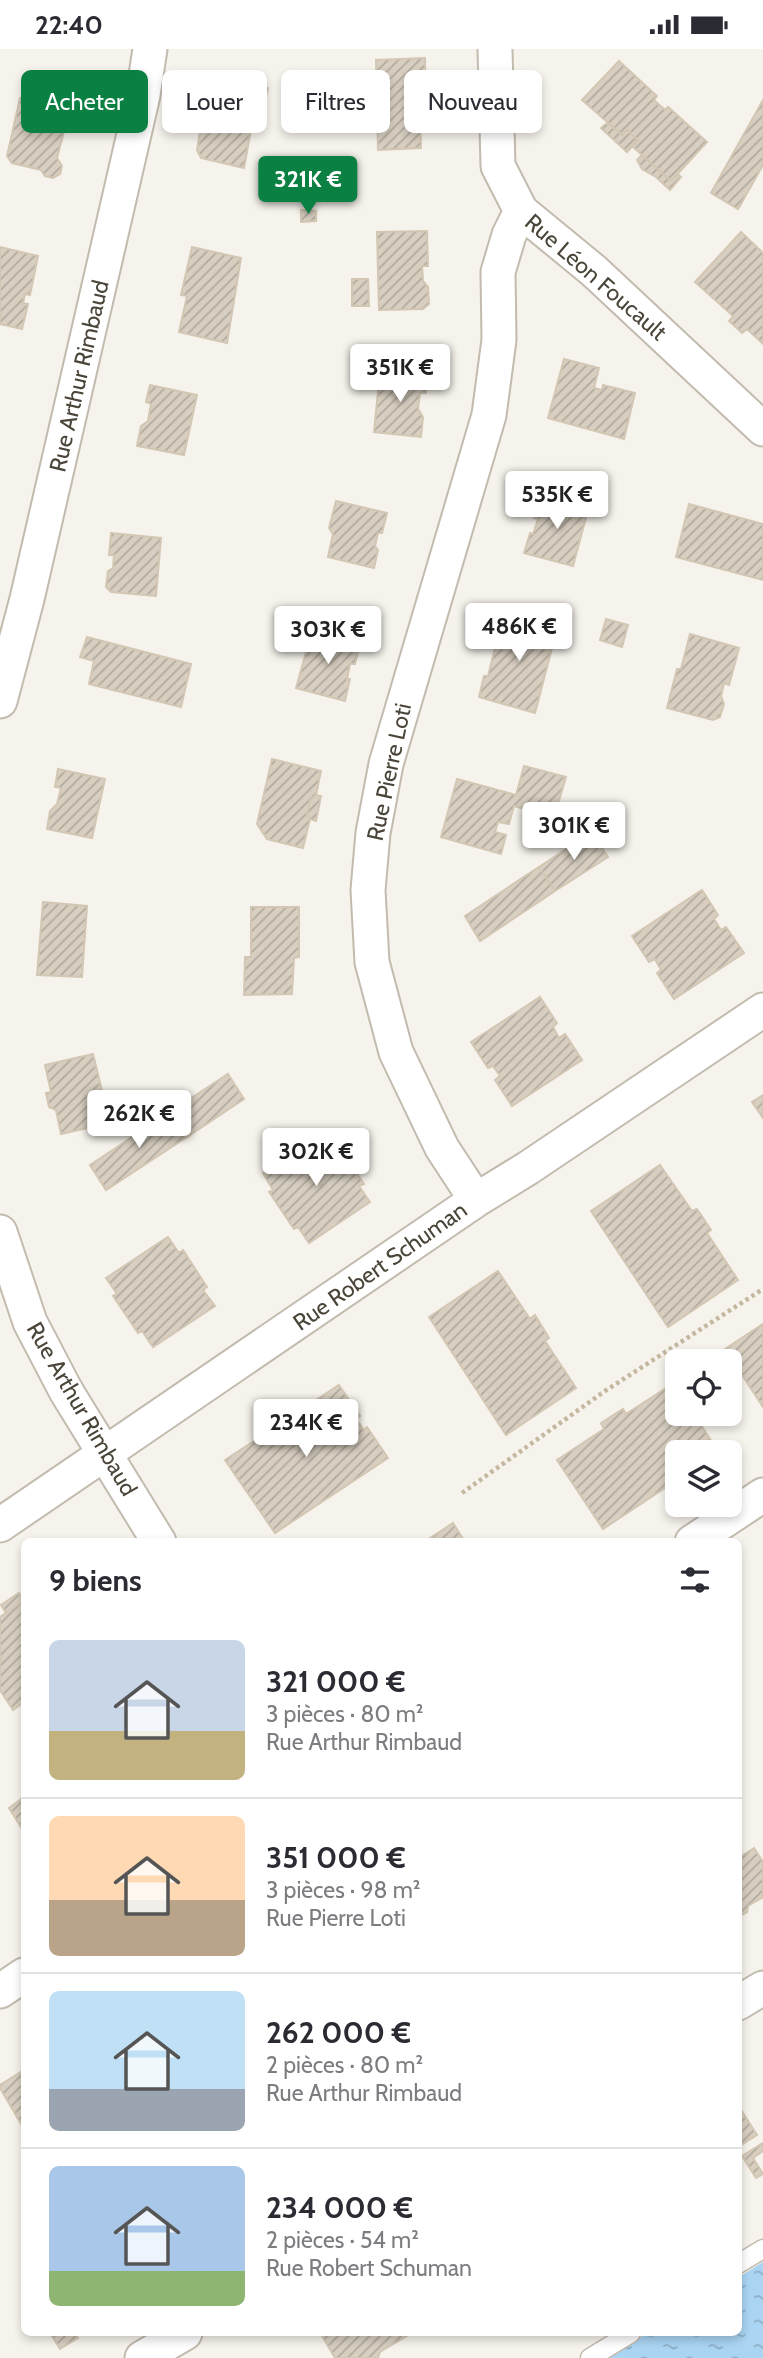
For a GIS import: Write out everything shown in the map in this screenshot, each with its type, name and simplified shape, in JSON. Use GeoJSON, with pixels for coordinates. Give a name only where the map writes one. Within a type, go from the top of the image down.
{"type":"FeatureCollection","features":[{"type":"Feature","properties":{"kind":"street","name":"Rue Arthur Rimbaud"},"geometry":{"type":"LineString","coordinates":[[0,701],[34,572],[143,95],[150,49]]}},
{"type":"Feature","properties":{"kind":"street","name":"Rue Léon Foucault"},"geometry":{"type":"LineString","coordinates":[[495,49],[498,166],[521,211],[594,271],[763,429]]}},
{"type":"Feature","properties":{"kind":"street","name":"Rue Pierre Loti"},"geometry":{"type":"LineString","coordinates":[[476,1200],[442,1148],[396,1052],[372,962],[368,890],[373,833],[386,764],[489,415],[499,340],[498,272],[509,235],[521,211]]}},
{"type":"Feature","properties":{"kind":"street","name":"Rue Robert Schuman"},"geometry":{"type":"LineString","coordinates":[[0,1525],[476,1200],[540,1161],[763,1010]]}},
{"type":"Feature","properties":{"kind":"street","name":"Rue Arthur Rimbaud"},"geometry":{"type":"LineString","coordinates":[[0,1231],[30,1322],[66,1391],[157,1538]]}},
{"type":"Feature","properties":{"kind":"street"},"geometry":{"type":"LineString","coordinates":[[698,1538],[763,1495]]}},
{"type":"Feature","properties":{"kind":"street"},"geometry":{"type":"LineString","coordinates":[[0,1991],[21,1977]]}},
{"type":"Feature","properties":{"kind":"street"},"geometry":{"type":"LineString","coordinates":[[742,2001],[763,1988]]}},
{"type":"Feature","properties":{"kind":"street"},"geometry":{"type":"LineString","coordinates":[[142,2358],[180,2336]]}},
{"type":"Feature","properties":{"kind":"lane"},"geometry":{"type":"LineString","coordinates":[[742,2262],[763,2249]]}},
{"type":"Feature","properties":{"kind":"lane"},"geometry":{"type":"LineString","coordinates":[[590,2358],[626,2336]]}},
{"type":"Feature","properties":{"kind":"path"},"geometry":{"type":"LineString","coordinates":[[462,1493],[605,1391],[763,1289]]}},
{"type":"Feature","properties":{"kind":"water"},"geometry":{"type":"Polygon","coordinates":[[[763,2262],[763,2358],[609,2358],[642,2336],[742,2336],[742,2275],[763,2262]]]}},
{"type":"Feature","properties":{"kind":"building"},"geometry":{"type":"Polygon","coordinates":[[[425,58],[425,70],[404,70],[404,133],[421,133],[421,148],[378,150],[378,133],[390,133],[390,70],[376,70],[376,60],[425,58]]]}},
{"type":"Feature","properties":{"kind":"building"},"geometry":{"type":"Polygon","coordinates":[[[619,61],[657,96],[654,100],[665,110],[668,107],[707,142],[671,181],[632,146],[638,140],[627,130],[622,135],[582,100],[619,61]]]}},
{"type":"Feature","properties":{"kind":"building"},"geometry":{"type":"Polygon","coordinates":[[[20,98],[21,133],[64,133],[57,158],[62,166],[60,174],[53,178],[45,176],[41,170],[12,163],[7,156],[20,98]]]}},
{"type":"Feature","properties":{"kind":"building"},"geometry":{"type":"Polygon","coordinates":[[[763,100],[763,165],[738,209],[711,193],[763,100]]]}},
{"type":"Feature","properties":{"kind":"building"},"geometry":{"type":"Polygon","coordinates":[[[607,123],[622,135],[627,130],[638,140],[627,152],[601,128],[607,123]]]}},
{"type":"Feature","properties":{"kind":"building"},"geometry":{"type":"Polygon","coordinates":[[[200,133],[250,133],[244,168],[201,158],[197,150],[200,133]]]}},
{"type":"Feature","properties":{"kind":"building"},"geometry":{"type":"Polygon","coordinates":[[[642,155],[671,181],[678,174],[681,177],[670,190],[642,169],[637,160],[642,155]]]}},
{"type":"Feature","properties":{"kind":"building"},"geometry":{"type":"Polygon","coordinates":[[[301,210],[316,211],[316,221],[301,222],[301,210]]]}},
{"type":"Feature","properties":{"kind":"building"},"geometry":{"type":"Polygon","coordinates":[[[427,231],[428,266],[422,266],[429,304],[423,309],[379,310],[377,232],[427,231]]]}},
{"type":"Feature","properties":{"kind":"building"},"geometry":{"type":"Polygon","coordinates":[[[741,232],[763,253],[763,344],[747,329],[742,333],[729,321],[733,316],[695,282],[741,232]]]}},
{"type":"Feature","properties":{"kind":"building"},"geometry":{"type":"Polygon","coordinates":[[[0,247],[38,256],[30,295],[25,294],[23,303],[28,304],[22,329],[0,324],[0,247]]]}},
{"type":"Feature","properties":{"kind":"building"},"geometry":{"type":"Polygon","coordinates":[[[192,247],[241,258],[227,343],[179,332],[187,296],[181,295],[192,247]]]}},
{"type":"Feature","properties":{"kind":"building"},"geometry":{"type":"Polygon","coordinates":[[[352,279],[368,279],[369,306],[352,306],[352,279]]]}},
{"type":"Feature","properties":{"kind":"building"},"geometry":{"type":"Polygon","coordinates":[[[564,359],[599,368],[594,388],[602,390],[603,385],[635,393],[624,439],[548,418],[564,359]]]}},
{"type":"Feature","properties":{"kind":"building"},"geometry":{"type":"Polygon","coordinates":[[[380,371],[427,375],[426,393],[420,393],[418,409],[423,417],[421,437],[374,432],[380,371]]]}},
{"type":"Feature","properties":{"kind":"building"},"geometry":{"type":"Polygon","coordinates":[[[150,385],[197,395],[184,455],[137,446],[141,426],[148,421],[151,404],[146,402],[150,385]]]}},
{"type":"Feature","properties":{"kind":"building"},"geometry":{"type":"Polygon","coordinates":[[[540,496],[588,510],[573,566],[524,553],[538,519],[534,518],[540,496]]]}},
{"type":"Feature","properties":{"kind":"building"},"geometry":{"type":"Polygon","coordinates":[[[336,501],[387,513],[382,533],[378,533],[374,568],[328,557],[333,534],[329,528],[336,501]]]}},
{"type":"Feature","properties":{"kind":"building"},"geometry":{"type":"Polygon","coordinates":[[[689,504],[763,524],[763,580],[676,557],[689,504]]]}},
{"type":"Feature","properties":{"kind":"building"},"geometry":{"type":"Polygon","coordinates":[[[111,533],[161,538],[156,596],[111,592],[106,587],[108,571],[113,568],[114,555],[109,555],[111,533]]]}},
{"type":"Feature","properties":{"kind":"building"},"geometry":{"type":"Polygon","coordinates":[[[501,614],[557,629],[535,713],[479,697],[484,676],[488,676],[501,614]]]}},
{"type":"Feature","properties":{"kind":"building"},"geometry":{"type":"Polygon","coordinates":[[[606,619],[628,625],[622,647],[600,640],[606,619]]]}},
{"type":"Feature","properties":{"kind":"building"},"geometry":{"type":"Polygon","coordinates":[[[312,631],[360,644],[355,664],[350,664],[345,701],[296,688],[312,631]]]}},
{"type":"Feature","properties":{"kind":"building"},"geometry":{"type":"Polygon","coordinates":[[[690,634],[739,648],[729,685],[724,683],[721,696],[724,704],[720,717],[713,720],[667,708],[690,634]]]}},
{"type":"Feature","properties":{"kind":"building"},"geometry":{"type":"Polygon","coordinates":[[[87,637],[191,664],[181,707],[89,684],[94,661],[80,657],[87,637]]]}},
{"type":"Feature","properties":{"kind":"building"},"geometry":{"type":"Polygon","coordinates":[[[272,759],[321,771],[316,795],[310,800],[307,814],[310,819],[303,848],[267,839],[257,824],[272,759]]]}},
{"type":"Feature","properties":{"kind":"building"},"geometry":{"type":"Polygon","coordinates":[[[524,766],[566,777],[554,818],[514,806],[509,824],[498,822],[495,832],[506,835],[501,854],[441,837],[457,779],[516,795],[524,766]]]}},
{"type":"Feature","properties":{"kind":"building"},"geometry":{"type":"Polygon","coordinates":[[[58,769],[105,779],[92,838],[47,829],[50,811],[57,804],[61,788],[55,787],[58,769]]]}},
{"type":"Feature","properties":{"kind":"building"},"geometry":{"type":"Polygon","coordinates":[[[316,795],[321,796],[316,821],[310,819],[307,814],[310,800],[316,795]]]}},
{"type":"Feature","properties":{"kind":"building"},"geometry":{"type":"Polygon","coordinates":[[[592,832],[608,857],[555,891],[539,867],[592,832]]]}},
{"type":"Feature","properties":{"kind":"building"},"geometry":{"type":"Polygon","coordinates":[[[539,867],[555,891],[480,941],[465,916],[539,867]]]}},
{"type":"Feature","properties":{"kind":"building"},"geometry":{"type":"Polygon","coordinates":[[[702,890],[718,915],[714,919],[721,930],[726,927],[744,953],[674,999],[657,973],[661,970],[655,959],[649,962],[632,936],[702,890]]]}},
{"type":"Feature","properties":{"kind":"building"},"geometry":{"type":"Polygon","coordinates":[[[43,902],[87,906],[82,977],[37,975],[43,902]]]}},
{"type":"Feature","properties":{"kind":"building"},"geometry":{"type":"Polygon","coordinates":[[[251,907],[299,907],[299,957],[294,958],[292,994],[244,995],[245,957],[251,957],[251,907]]]}},
{"type":"Feature","properties":{"kind":"building"},"geometry":{"type":"Polygon","coordinates":[[[540,997],[557,1023],[553,1027],[559,1038],[565,1034],[582,1060],[512,1106],[495,1080],[500,1076],[493,1066],[488,1068],[471,1042],[540,997]]]}},
{"type":"Feature","properties":{"kind":"building"},"geometry":{"type":"Polygon","coordinates":[[[93,1054],[110,1123],[61,1134],[56,1110],[49,1107],[46,1093],[51,1092],[45,1065],[93,1054]]]}},
{"type":"Feature","properties":{"kind":"building"},"geometry":{"type":"Polygon","coordinates":[[[228,1074],[244,1099],[187,1137],[173,1110],[228,1074]]]}},
{"type":"Feature","properties":{"kind":"building"},"geometry":{"type":"Polygon","coordinates":[[[763,1095],[763,1118],[752,1102],[763,1095]]]}},
{"type":"Feature","properties":{"kind":"building"},"geometry":{"type":"Polygon","coordinates":[[[173,1110],[187,1137],[106,1190],[90,1165],[173,1110]]]}},
{"type":"Feature","properties":{"kind":"building"},"geometry":{"type":"Polygon","coordinates":[[[325,1134],[335,1149],[339,1146],[364,1184],[359,1186],[370,1202],[309,1243],[298,1227],[294,1229],[269,1192],[273,1190],[263,1173],[325,1134]]]}},
{"type":"Feature","properties":{"kind":"building"},"geometry":{"type":"Polygon","coordinates":[[[660,1165],[692,1211],[697,1209],[711,1230],[707,1233],[738,1280],[668,1327],[591,1211],[660,1165]]]}},
{"type":"Feature","properties":{"kind":"building"},"geometry":{"type":"Polygon","coordinates":[[[168,1237],[179,1253],[183,1250],[207,1287],[203,1290],[215,1306],[153,1347],[142,1331],[138,1333],[113,1296],[117,1294],[106,1278],[168,1237]]]}},
{"type":"Feature","properties":{"kind":"building"},"geometry":{"type":"Polygon","coordinates":[[[498,1271],[530,1319],[535,1315],[549,1338],[545,1341],[576,1388],[506,1435],[429,1317],[498,1271]]]}},
{"type":"Feature","properties":{"kind":"building"},"geometry":{"type":"Polygon","coordinates":[[[763,1324],[763,1407],[742,1375],[742,1349],[725,1349],[763,1324]]]}},
{"type":"Feature","properties":{"kind":"building"},"geometry":{"type":"Polygon","coordinates":[[[339,1385],[360,1416],[356,1419],[364,1430],[367,1427],[388,1458],[275,1533],[225,1460],[339,1385]]]}},
{"type":"Feature","properties":{"kind":"building"},"geometry":{"type":"Polygon","coordinates":[[[665,1389],[665,1426],[702,1426],[711,1440],[665,1440],[665,1488],[603,1529],[557,1460],[604,1429],[601,1423],[623,1409],[626,1414],[665,1389]]]}},
{"type":"Feature","properties":{"kind":"building"},"geometry":{"type":"Polygon","coordinates":[[[453,1523],[462,1538],[430,1538],[453,1523]]]}},
{"type":"Feature","properties":{"kind":"building"},"geometry":{"type":"Polygon","coordinates":[[[19,1593],[21,1596],[21,1603],[6,1613],[1,1605],[19,1593]]]}},
{"type":"Feature","properties":{"kind":"building"},"geometry":{"type":"Polygon","coordinates":[[[21,1603],[21,1704],[13,1710],[0,1690],[0,1617],[21,1603]]]}},
{"type":"Feature","properties":{"kind":"building"},"geometry":{"type":"Polygon","coordinates":[[[21,1799],[21,1827],[9,1808],[21,1799]]]}},
{"type":"Feature","properties":{"kind":"building"},"geometry":{"type":"Polygon","coordinates":[[[754,1848],[763,1862],[763,1897],[748,1906],[747,1912],[742,1915],[742,1856],[754,1848]]]}},
{"type":"Feature","properties":{"kind":"building"},"geometry":{"type":"Polygon","coordinates":[[[21,2072],[21,2124],[0,2088],[0,2085],[21,2072]]]}},
{"type":"Feature","properties":{"kind":"building"},"geometry":{"type":"Polygon","coordinates":[[[742,2111],[757,2135],[742,2144],[742,2111]]]}},
{"type":"Feature","properties":{"kind":"building"},"geometry":{"type":"Polygon","coordinates":[[[763,2143],[763,2151],[753,2158],[763,2174],[756,2178],[742,2156],[763,2143]]]}},
{"type":"Feature","properties":{"kind":"building"},"geometry":{"type":"Polygon","coordinates":[[[52,2336],[77,2336],[78,2338],[60,2349],[52,2336]]]}},
{"type":"Feature","properties":{"kind":"building"},"geometry":{"type":"Polygon","coordinates":[[[322,2336],[407,2336],[380,2352],[378,2358],[335,2358],[322,2336]]]}}]}
